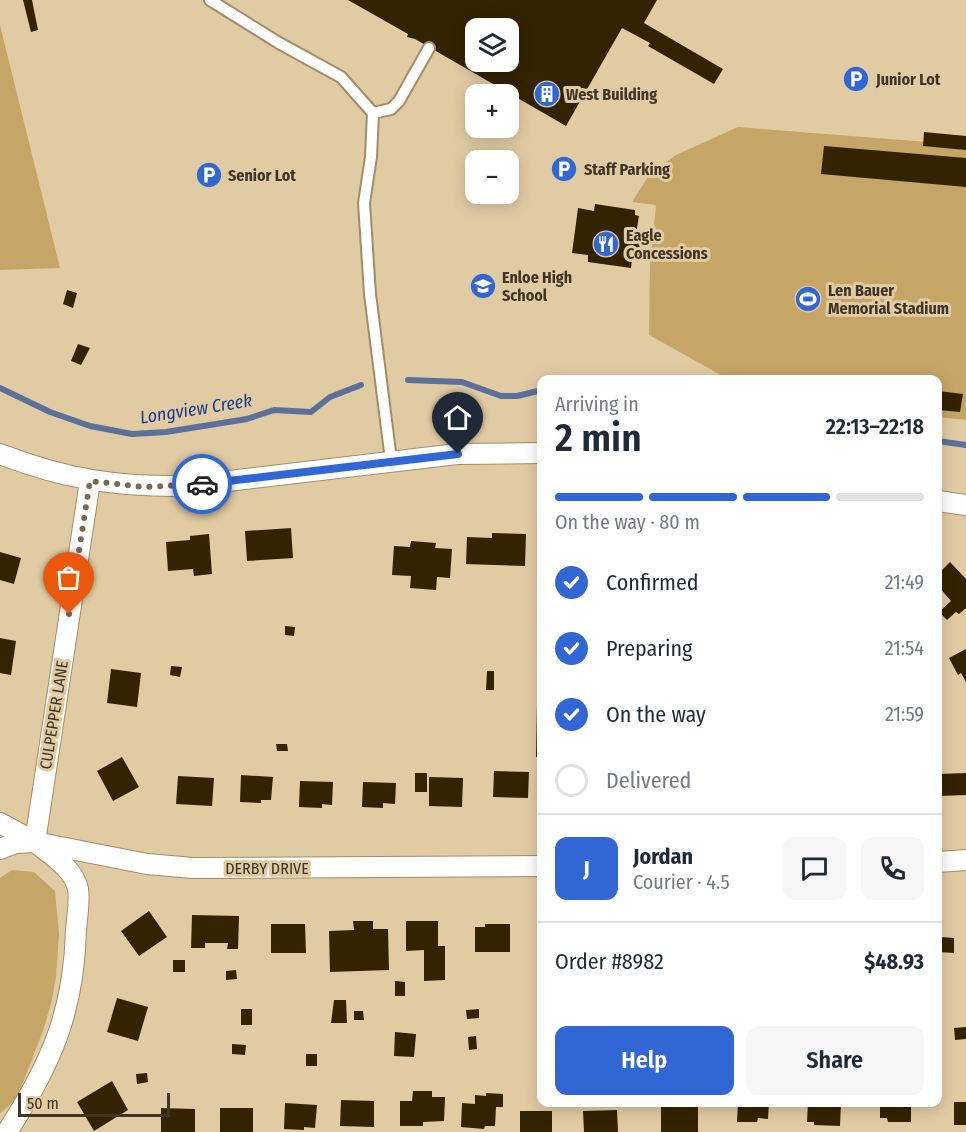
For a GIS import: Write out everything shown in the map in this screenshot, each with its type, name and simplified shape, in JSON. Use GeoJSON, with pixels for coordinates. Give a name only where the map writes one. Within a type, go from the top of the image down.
{"type":"FeatureCollection","features":[{"type":"Feature","properties":{"kind":"street"},"geometry":{"type":"LineString","coordinates":[[0,454],[38,469],[90,481],[143,487],[186,486],[391,460],[458,454],[537,453]]}},
{"type":"Feature","properties":{"kind":"street","name":"CULPEPPER LANE"},"geometry":{"type":"LineString","coordinates":[[35,842],[90,481]]}},
{"type":"Feature","properties":{"kind":"street"},"geometry":{"type":"LineString","coordinates":[[942,502],[966,505]]}},
{"type":"Feature","properties":{"kind":"street","name":"DERBY DRIVE"},"geometry":{"type":"LineString","coordinates":[[0,823],[35,842],[147,864],[193,868],[537,866]]}},
{"type":"Feature","properties":{"kind":"street"},"geometry":{"type":"LineString","coordinates":[[0,849],[16,843],[35,842],[62,863],[78,888],[76,952],[68,1005],[52,1054],[34,1091],[7,1132]]}},
{"type":"Feature","properties":{"kind":"street"},"geometry":{"type":"LineString","coordinates":[[942,862],[966,860]]}},
{"type":"Feature","properties":{"kind":"lane"},"geometry":{"type":"LineString","coordinates":[[210,0],[279,43],[341,77],[374,113],[371,157],[364,203],[370,294],[391,460]]}},
{"type":"Feature","properties":{"kind":"lane"},"geometry":{"type":"LineString","coordinates":[[374,113],[391,109],[399,101],[429,48]]}},
{"type":"Feature","properties":{"kind":"shaded area"},"geometry":{"type":"Polygon","coordinates":[[[0,25],[60,268],[0,270],[0,25]]]}},
{"type":"Feature","properties":{"kind":"shaded area","name":"Len Bauer Memorial Stadium"},"geometry":{"type":"Polygon","coordinates":[[[738,127],[966,145],[966,420],[942,417],[942,375],[721,375],[649,335],[650,264],[656,205],[632,202],[649,175],[676,155],[738,127]]]}},
{"type":"Feature","properties":{"kind":"shaded area"},"geometry":{"type":"Polygon","coordinates":[[[12,870],[34,872],[55,891],[59,934],[56,977],[43,1031],[17,1098],[0,1114],[0,878],[12,870]]]}},
{"type":"Feature","properties":{"kind":"building"},"geometry":{"type":"Polygon","coordinates":[[[23,0],[32,0],[38,30],[31,32],[23,0]]]}},
{"type":"Feature","properties":{"kind":"building","name":"West Building"},"geometry":{"type":"Polygon","coordinates":[[[348,0],[657,0],[644,23],[723,69],[714,84],[648,46],[650,43],[622,28],[566,126],[519,99],[519,84],[493,84],[472,72],[519,72],[519,18],[465,18],[465,68],[415,39],[407,37],[408,34],[348,0]]]}},
{"type":"Feature","properties":{"kind":"building"},"geometry":{"type":"Polygon","coordinates":[[[924,132],[966,136],[966,150],[923,146],[924,132]]]}},
{"type":"Feature","properties":{"kind":"building"},"geometry":{"type":"Polygon","coordinates":[[[824,146],[966,158],[966,187],[821,174],[824,146]]]}},
{"type":"Feature","properties":{"kind":"building","name":"Eagle Concessions"},"geometry":{"type":"Polygon","coordinates":[[[595,204],[635,210],[635,215],[639,216],[636,234],[641,235],[638,260],[632,259],[631,268],[588,262],[588,255],[572,253],[578,208],[594,211],[595,204]]]}},
{"type":"Feature","properties":{"kind":"building"},"geometry":{"type":"Polygon","coordinates":[[[67,290],[77,293],[73,308],[63,304],[67,290]]]}},
{"type":"Feature","properties":{"kind":"building"},"geometry":{"type":"Polygon","coordinates":[[[78,344],[90,348],[81,365],[71,361],[78,344]]]}},
{"type":"Feature","properties":{"kind":"building"},"geometry":{"type":"Polygon","coordinates":[[[942,391],[963,394],[960,412],[942,410],[942,391]]]}},
{"type":"Feature","properties":{"kind":"building"},"geometry":{"type":"Polygon","coordinates":[[[291,528],[293,558],[247,561],[245,531],[291,528]]]}},
{"type":"Feature","properties":{"kind":"building"},"geometry":{"type":"Polygon","coordinates":[[[492,533],[526,534],[525,566],[466,564],[467,537],[492,538],[492,533]]]}},
{"type":"Feature","properties":{"kind":"building"},"geometry":{"type":"Polygon","coordinates":[[[209,534],[212,574],[194,576],[193,569],[168,571],[166,542],[190,540],[190,536],[209,534]]]}},
{"type":"Feature","properties":{"kind":"building"},"geometry":{"type":"Polygon","coordinates":[[[411,541],[436,543],[435,548],[452,549],[450,578],[437,577],[436,590],[410,588],[411,576],[392,575],[394,546],[410,547],[411,541]]]}},
{"type":"Feature","properties":{"kind":"building"},"geometry":{"type":"Polygon","coordinates":[[[0,552],[21,558],[14,584],[0,580],[0,552]]]}},
{"type":"Feature","properties":{"kind":"building"},"geometry":{"type":"Polygon","coordinates":[[[950,562],[966,579],[966,608],[959,614],[956,612],[947,620],[942,615],[942,609],[951,601],[942,591],[942,570],[950,562]]]}},
{"type":"Feature","properties":{"kind":"building"},"geometry":{"type":"Polygon","coordinates":[[[285,626],[295,627],[294,636],[285,635],[285,626]]]}},
{"type":"Feature","properties":{"kind":"building"},"geometry":{"type":"Polygon","coordinates":[[[0,638],[16,641],[11,675],[0,673],[0,638]]]}},
{"type":"Feature","properties":{"kind":"building"},"geometry":{"type":"Polygon","coordinates":[[[966,649],[966,682],[961,673],[958,675],[949,658],[966,649]]]}},
{"type":"Feature","properties":{"kind":"building"},"geometry":{"type":"Polygon","coordinates":[[[171,666],[182,667],[180,677],[170,675],[171,666]]]}},
{"type":"Feature","properties":{"kind":"building"},"geometry":{"type":"Polygon","coordinates":[[[111,669],[141,673],[137,707],[107,703],[111,669]]]}},
{"type":"Feature","properties":{"kind":"building"},"geometry":{"type":"Polygon","coordinates":[[[487,671],[494,671],[494,690],[486,690],[487,671]]]}},
{"type":"Feature","properties":{"kind":"building"},"geometry":{"type":"Polygon","coordinates":[[[537,703],[537,757],[536,757],[537,703]]]}},
{"type":"Feature","properties":{"kind":"building"},"geometry":{"type":"Polygon","coordinates":[[[276,744],[287,744],[288,751],[277,751],[276,744]]]}},
{"type":"Feature","properties":{"kind":"building"},"geometry":{"type":"Polygon","coordinates":[[[122,757],[139,787],[113,801],[97,771],[122,757]]]}},
{"type":"Feature","properties":{"kind":"building"},"geometry":{"type":"Polygon","coordinates":[[[494,771],[529,772],[528,798],[493,797],[494,771]]]}},
{"type":"Feature","properties":{"kind":"building"},"geometry":{"type":"Polygon","coordinates":[[[415,773],[427,773],[427,792],[415,792],[415,773]]]}},
{"type":"Feature","properties":{"kind":"building"},"geometry":{"type":"Polygon","coordinates":[[[966,773],[966,795],[942,796],[942,774],[966,773]]]}},
{"type":"Feature","properties":{"kind":"building"},"geometry":{"type":"Polygon","coordinates":[[[241,775],[273,777],[271,800],[261,800],[261,803],[240,802],[241,775]]]}},
{"type":"Feature","properties":{"kind":"building"},"geometry":{"type":"Polygon","coordinates":[[[178,776],[214,778],[212,806],[176,804],[178,776]]]}},
{"type":"Feature","properties":{"kind":"building"},"geometry":{"type":"Polygon","coordinates":[[[429,777],[463,778],[462,807],[429,806],[429,777]]]}},
{"type":"Feature","properties":{"kind":"building"},"geometry":{"type":"Polygon","coordinates":[[[300,781],[333,782],[332,805],[322,804],[322,808],[299,807],[300,781]]]}},
{"type":"Feature","properties":{"kind":"building"},"geometry":{"type":"Polygon","coordinates":[[[363,782],[396,783],[395,804],[383,803],[383,808],[362,807],[363,782]]]}},
{"type":"Feature","properties":{"kind":"building"},"geometry":{"type":"Polygon","coordinates":[[[149,911],[167,937],[139,956],[121,931],[149,911]]]}},
{"type":"Feature","properties":{"kind":"building"},"geometry":{"type":"Polygon","coordinates":[[[192,915],[239,916],[238,949],[227,949],[228,943],[205,943],[205,948],[191,948],[192,915]]]}},
{"type":"Feature","properties":{"kind":"building"},"geometry":{"type":"Polygon","coordinates":[[[353,921],[373,921],[373,929],[388,929],[389,970],[330,972],[329,931],[354,930],[353,921]]]}},
{"type":"Feature","properties":{"kind":"building"},"geometry":{"type":"Polygon","coordinates":[[[406,921],[438,921],[438,946],[445,946],[445,980],[424,981],[424,950],[406,951],[406,921]]]}},
{"type":"Feature","properties":{"kind":"building"},"geometry":{"type":"Polygon","coordinates":[[[271,924],[305,924],[306,953],[271,953],[271,924]]]}},
{"type":"Feature","properties":{"kind":"building"},"geometry":{"type":"Polygon","coordinates":[[[485,924],[510,924],[510,952],[475,952],[475,927],[485,927],[485,924]]]}},
{"type":"Feature","properties":{"kind":"building"},"geometry":{"type":"Polygon","coordinates":[[[942,937],[954,938],[954,953],[942,952],[942,937]]]}},
{"type":"Feature","properties":{"kind":"building"},"geometry":{"type":"Polygon","coordinates":[[[173,960],[185,960],[185,972],[173,972],[173,960]]]}},
{"type":"Feature","properties":{"kind":"building"},"geometry":{"type":"Polygon","coordinates":[[[236,970],[237,979],[226,980],[226,971],[236,970]]]}},
{"type":"Feature","properties":{"kind":"building"},"geometry":{"type":"Polygon","coordinates":[[[395,981],[405,982],[405,996],[395,996],[395,981]]]}},
{"type":"Feature","properties":{"kind":"building"},"geometry":{"type":"Polygon","coordinates":[[[117,998],[148,1007],[138,1041],[107,1032],[117,998]]]}},
{"type":"Feature","properties":{"kind":"building"},"geometry":{"type":"Polygon","coordinates":[[[334,1000],[346,1000],[347,1023],[331,1023],[334,1000]]]}},
{"type":"Feature","properties":{"kind":"building"},"geometry":{"type":"Polygon","coordinates":[[[241,1009],[252,1009],[252,1025],[241,1025],[241,1009]]]}},
{"type":"Feature","properties":{"kind":"building"},"geometry":{"type":"Polygon","coordinates":[[[479,1009],[479,1018],[467,1019],[466,1010],[479,1009]]]}},
{"type":"Feature","properties":{"kind":"building"},"geometry":{"type":"Polygon","coordinates":[[[354,1011],[363,1011],[364,1020],[354,1020],[354,1011]]]}},
{"type":"Feature","properties":{"kind":"building"},"geometry":{"type":"Polygon","coordinates":[[[966,1027],[966,1039],[955,1040],[954,1028],[966,1027]]]}},
{"type":"Feature","properties":{"kind":"building"},"geometry":{"type":"Polygon","coordinates":[[[395,1032],[416,1034],[414,1057],[394,1056],[395,1032]]]}},
{"type":"Feature","properties":{"kind":"building"},"geometry":{"type":"Polygon","coordinates":[[[476,1036],[477,1049],[469,1050],[468,1037],[476,1036]]]}},
{"type":"Feature","properties":{"kind":"building"},"geometry":{"type":"Polygon","coordinates":[[[232,1044],[246,1045],[245,1055],[232,1054],[232,1044]]]}},
{"type":"Feature","properties":{"kind":"building"},"geometry":{"type":"Polygon","coordinates":[[[306,1054],[317,1054],[317,1066],[306,1066],[306,1054]]]}},
{"type":"Feature","properties":{"kind":"building"},"geometry":{"type":"Polygon","coordinates":[[[147,1073],[148,1082],[137,1084],[136,1074],[147,1073]]]}},
{"type":"Feature","properties":{"kind":"building"},"geometry":{"type":"Polygon","coordinates":[[[112,1081],[128,1110],[94,1131],[77,1102],[112,1081]]]}},
{"type":"Feature","properties":{"kind":"building"},"geometry":{"type":"Polygon","coordinates":[[[413,1091],[432,1091],[432,1097],[445,1097],[444,1121],[423,1122],[423,1126],[400,1126],[400,1101],[412,1101],[413,1091]]]}},
{"type":"Feature","properties":{"kind":"building"},"geometry":{"type":"Polygon","coordinates":[[[486,1093],[503,1094],[503,1107],[496,1107],[495,1126],[485,1126],[484,1129],[461,1127],[462,1103],[475,1104],[475,1095],[486,1096],[486,1093]]]}},
{"type":"Feature","properties":{"kind":"building"},"geometry":{"type":"Polygon","coordinates":[[[341,1100],[374,1101],[374,1127],[340,1126],[341,1100]]]}},
{"type":"Feature","properties":{"kind":"building"},"geometry":{"type":"Polygon","coordinates":[[[954,1102],[966,1102],[966,1125],[954,1125],[954,1102]]]}},
{"type":"Feature","properties":{"kind":"building"},"geometry":{"type":"Polygon","coordinates":[[[285,1103],[317,1105],[315,1128],[284,1129],[285,1103]]]}},
{"type":"Feature","properties":{"kind":"building"},"geometry":{"type":"Polygon","coordinates":[[[661,1107],[698,1107],[698,1132],[661,1132],[661,1107]]]}},
{"type":"Feature","properties":{"kind":"building"},"geometry":{"type":"Polygon","coordinates":[[[738,1107],[769,1107],[768,1119],[758,1118],[757,1122],[737,1122],[738,1107]]]}},
{"type":"Feature","properties":{"kind":"building"},"geometry":{"type":"Polygon","coordinates":[[[808,1107],[841,1107],[840,1126],[814,1125],[814,1122],[807,1122],[808,1107]]]}},
{"type":"Feature","properties":{"kind":"building"},"geometry":{"type":"Polygon","coordinates":[[[880,1107],[911,1107],[911,1122],[888,1122],[887,1118],[880,1118],[880,1107]]]}},
{"type":"Feature","properties":{"kind":"building"},"geometry":{"type":"Polygon","coordinates":[[[161,1108],[195,1109],[195,1132],[161,1132],[161,1108]]]}},
{"type":"Feature","properties":{"kind":"building"},"geometry":{"type":"Polygon","coordinates":[[[220,1108],[253,1108],[253,1132],[220,1132],[220,1108]]]}},
{"type":"Feature","properties":{"kind":"building"},"geometry":{"type":"Polygon","coordinates":[[[617,1110],[618,1132],[584,1132],[583,1111],[617,1110]]]}},
{"type":"Feature","properties":{"kind":"building"},"geometry":{"type":"Polygon","coordinates":[[[520,1111],[552,1111],[552,1132],[520,1132],[520,1111]]]}},
{"type":"Feature","properties":{"kind":"waterway","name":"Longview Creek"},"geometry":{"type":"LineString","coordinates":[[408,380],[462,382],[501,396],[517,396],[537,391]]}},
{"type":"Feature","properties":{"kind":"waterway","name":"Longview Creek"},"geometry":{"type":"LineString","coordinates":[[0,388],[50,412],[90,426],[132,434],[166,432],[247,419],[274,410],[311,412],[330,397],[361,385]]}},
{"type":"Feature","properties":{"kind":"waterway","name":"Longview Creek"},"geometry":{"type":"LineString","coordinates":[[942,442],[966,445]]}},
{"type":"Feature","properties":{"kind":"way so far"},"geometry":{"type":"LineString","coordinates":[[69,614],[90,481],[143,487],[202,484]]}},
{"type":"Feature","properties":{"kind":"place","name":"Junior Lot"},"geometry":{"type":"Point","coordinates":[856,79]}},
{"type":"Feature","properties":{"kind":"place","name":"West Building"},"geometry":{"type":"Point","coordinates":[547,94]}},
{"type":"Feature","properties":{"kind":"place","name":"Staff Parking"},"geometry":{"type":"Point","coordinates":[564,169]}},
{"type":"Feature","properties":{"kind":"place","name":"Senior Lot"},"geometry":{"type":"Point","coordinates":[209,175]}},
{"type":"Feature","properties":{"kind":"place","name":"Eagle Concessions"},"geometry":{"type":"Point","coordinates":[606,244]}},
{"type":"Feature","properties":{"kind":"place","name":"Enloe High School"},"geometry":{"type":"Point","coordinates":[483,286]}},
{"type":"Feature","properties":{"kind":"place","name":"Len Bauer Memorial Stadium"},"geometry":{"type":"Point","coordinates":[808,299]}},
{"type":"Feature","properties":{"kind":"route"},"geometry":{"type":"LineString","coordinates":[[202,484],[391,460],[458,454]]}}]}
